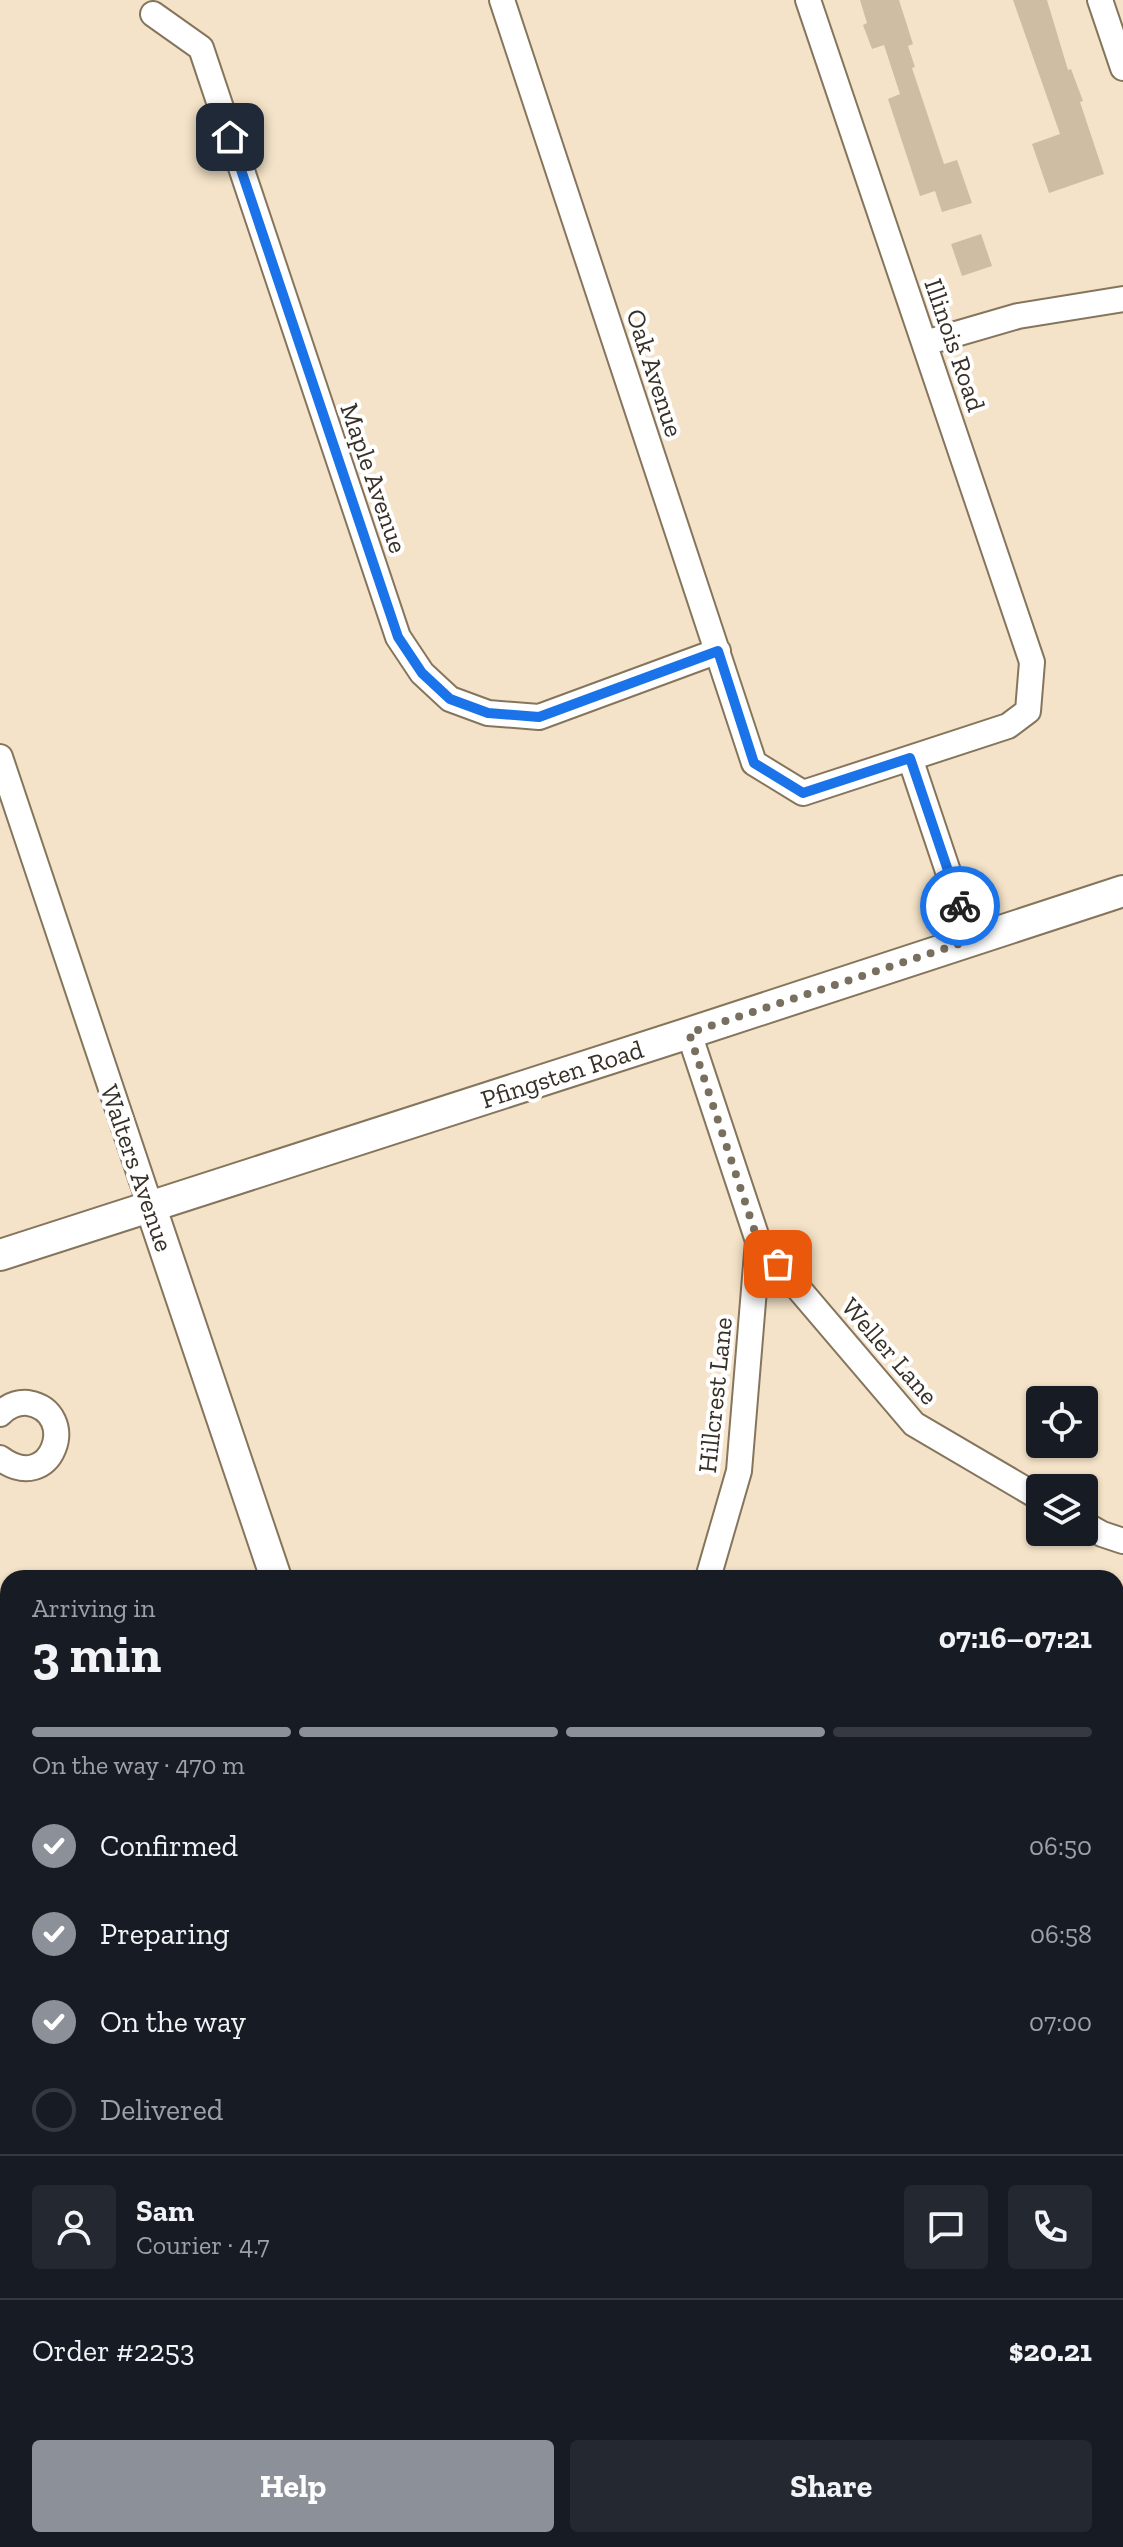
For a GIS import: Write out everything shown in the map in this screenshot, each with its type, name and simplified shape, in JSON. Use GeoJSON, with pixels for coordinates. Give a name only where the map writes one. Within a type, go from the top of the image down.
{"type":"FeatureCollection","features":[{"type":"Feature","properties":{"kind":"main road","name":"Pfingsten Road"},"geometry":{"type":"LineString","coordinates":[[0,1255],[1123,891]]}},
{"type":"Feature","properties":{"kind":"main road","name":"Walters Avenue"},"geometry":{"type":"LineString","coordinates":[[150,1205],[273,1570]]}},
{"type":"Feature","properties":{"kind":"street","name":"Oak Avenue"},"geometry":{"type":"LineString","coordinates":[[502,0],[754,763],[803,793],[910,758]]}},
{"type":"Feature","properties":{"kind":"street","name":"Illinois Road"},"geometry":{"type":"LineString","coordinates":[[808,0],[1032,662],[1028,711],[1008,726],[910,758]]}},
{"type":"Feature","properties":{"kind":"street"},"geometry":{"type":"LineString","coordinates":[[1100,0],[1123,68]]}},
{"type":"Feature","properties":{"kind":"street","name":"Maple Avenue"},"geometry":{"type":"LineString","coordinates":[[153,14],[201,48],[398,637],[422,673],[450,699],[488,713],[539,717],[718,651]]}},
{"type":"Feature","properties":{"kind":"street"},"geometry":{"type":"LineString","coordinates":[[925,343],[1018,316],[1123,299]]}},
{"type":"Feature","properties":{"kind":"street","name":"Walters Avenue"},"geometry":{"type":"LineString","coordinates":[[0,757],[150,1205]]}},
{"type":"Feature","properties":{"kind":"street"},"geometry":{"type":"LineString","coordinates":[[910,758],[971,940]]}},
{"type":"Feature","properties":{"kind":"street","name":"Hillcrest Lane"},"geometry":{"type":"LineString","coordinates":[[689,1033],[758,1241],[739,1471],[710,1570]]}},
{"type":"Feature","properties":{"kind":"street","name":"Weller Lane"},"geometry":{"type":"LineString","coordinates":[[758,1241],[914,1424],[1026,1490]]}},
{"type":"Feature","properties":{"kind":"street"},"geometry":{"type":"LineString","coordinates":[[0,1414],[11,1405],[32,1404],[50,1415],[57,1436],[55,1447],[41,1464],[20,1468],[0,1458]]}},
{"type":"Feature","properties":{"kind":"street"},"geometry":{"type":"LineString","coordinates":[[1098,1532],[1123,1541]]}},
{"type":"Feature","properties":{"kind":"building"},"geometry":{"type":"Polygon","coordinates":[[[860,0],[899,0],[913,44],[908,46],[915,67],[912,68],[944,164],[957,160],[972,203],[942,212],[935,191],[920,196],[888,99],[900,94],[884,45],[872,49],[863,25],[867,23],[860,0]]]}},
{"type":"Feature","properties":{"kind":"building"},"geometry":{"type":"Polygon","coordinates":[[[1013,0],[1047,0],[1068,70],[1071,69],[1083,101],[1080,102],[1104,174],[1049,193],[1032,144],[1060,134],[1013,0]]]}},
{"type":"Feature","properties":{"kind":"building"},"geometry":{"type":"Polygon","coordinates":[[[981,234],[992,266],[962,276],[951,244],[981,234]]]}},
{"type":"Feature","properties":{"kind":"way so far"},"geometry":{"type":"LineString","coordinates":[[778,1264],[758,1241],[689,1033],[971,940],[960,906]]}},
{"type":"Feature","properties":{"kind":"route"},"geometry":{"type":"LineString","coordinates":[[230,137],[398,637],[422,673],[450,699],[488,713],[539,717],[718,651],[754,763],[803,793],[910,758],[960,906]]}}]}
